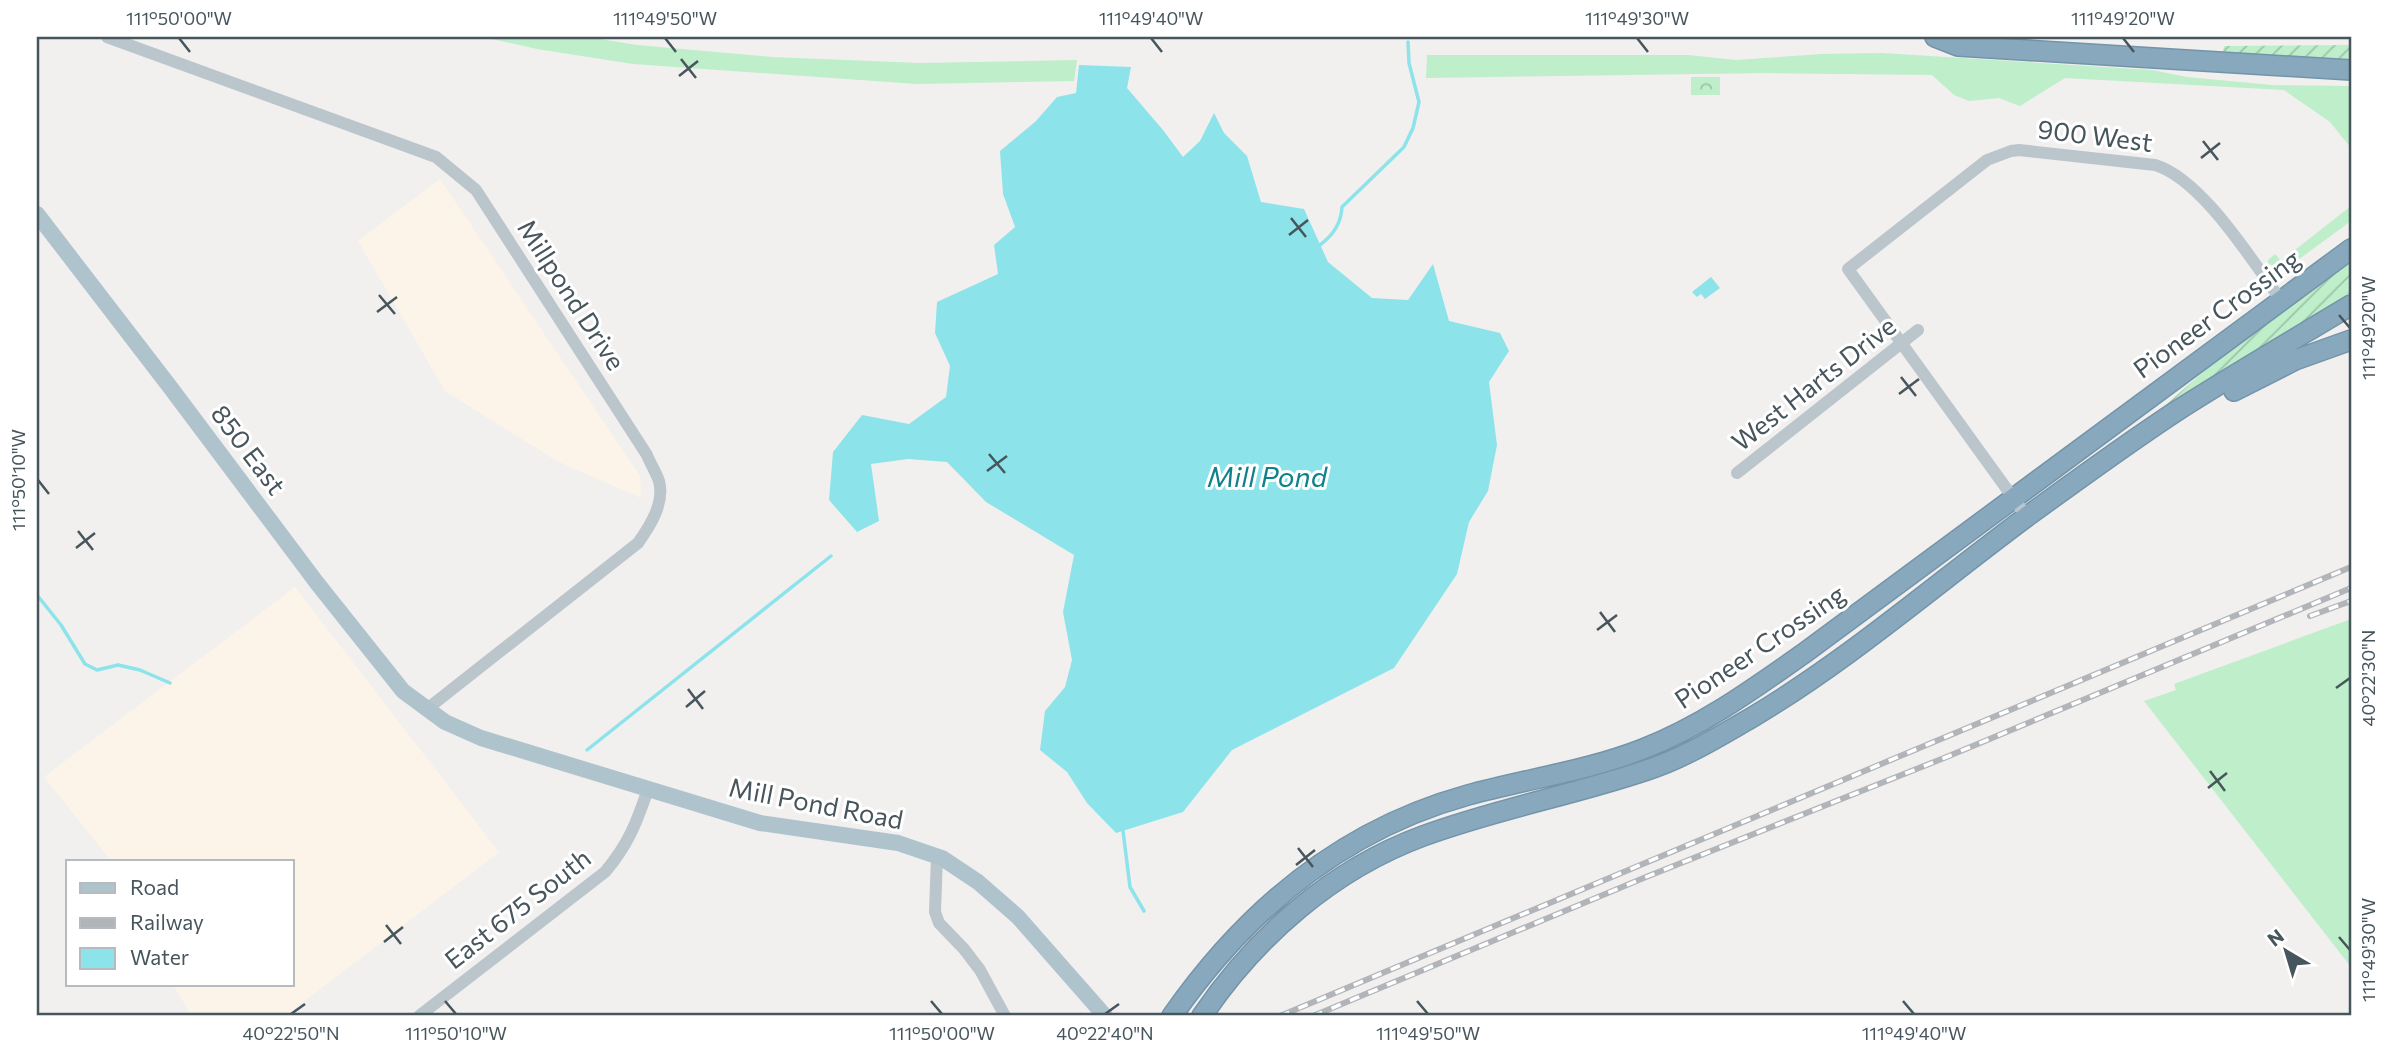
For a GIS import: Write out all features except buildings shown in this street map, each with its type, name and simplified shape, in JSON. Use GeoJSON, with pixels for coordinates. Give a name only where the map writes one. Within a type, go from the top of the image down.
{"type":"FeatureCollection","features":[{"type":"Feature","properties":{"kind":"highway"},"geometry":{"type":"LineString","coordinates":[[1935,37],[1958,46],[2351,70]]}},
{"type":"Feature","properties":{"kind":"highway"},"geometry":{"type":"LineString","coordinates":[[2203,61],[2233,71],[2351,80]]}},
{"type":"Feature","properties":{"kind":"highway","name":"Pioneer Crossing"},"geometry":{"type":"LineString","coordinates":[[1172,1016],[1206,968],[1243,929],[1278,895],[1331,856],[1370,832],[1466,795],[1602,762],[1642,749],[1691,728],[1740,699],[2351,249]]}},
{"type":"Feature","properties":{"kind":"highway","name":"Pioneer Crossing"},"geometry":{"type":"LineString","coordinates":[[1204,1013],[1261,945],[1296,911],[1335,882],[1421,836],[1651,769],[1703,746],[1819,675],[2028,517],[2178,410],[2351,304]]}},
{"type":"Feature","properties":{"kind":"highway"},"geometry":{"type":"LineString","coordinates":[[2028,517],[2070,500],[2158,438],[2248,383],[2295,360],[2351,340]]}},
{"type":"Feature","properties":{"kind":"main road","name":"850 East"},"geometry":{"type":"LineString","coordinates":[[37,214],[317,583],[403,691],[426,709]]}},
{"type":"Feature","properties":{"kind":"main road","name":"Mill Pond Road"},"geometry":{"type":"LineString","coordinates":[[426,709],[459,730],[481,738],[760,823],[898,843],[937,856],[978,883],[1017,917],[1105,1016]]}},
{"type":"Feature","properties":{"kind":"street","name":"Millpond Drive"},"geometry":{"type":"LineString","coordinates":[[107,37],[436,157],[455,171],[476,190],[647,455],[659,482],[659,503],[651,524],[638,543],[426,709]]}},
{"type":"Feature","properties":{"kind":"street","name":"900 West"},"geometry":{"type":"LineString","coordinates":[[1902,342],[1848,269],[1987,160],[2011,151],[2133,162],[2155,165],[2174,173],[2186,182],[2227,226],[2281,300]]}},
{"type":"Feature","properties":{"kind":"street","name":"West Harts Drive"},"geometry":{"type":"LineString","coordinates":[[1737,473],[1918,330]]}},
{"type":"Feature","properties":{"kind":"street"},"geometry":{"type":"LineString","coordinates":[[1902,342],[2028,517]]}},
{"type":"Feature","properties":{"kind":"street","name":"East 675 South"},"geometry":{"type":"LineString","coordinates":[[419,1016],[605,872],[622,851],[635,827],[648,789]]}},
{"type":"Feature","properties":{"kind":"street"},"geometry":{"type":"LineString","coordinates":[[937,856],[935,912],[939,923],[980,970],[1005,1016]]}},
{"type":"Feature","properties":{"kind":"shaded area"},"geometry":{"type":"Polygon","coordinates":[[[440,179],[640,476],[641,498],[557,461],[445,391],[358,241],[440,179]]]}},
{"type":"Feature","properties":{"kind":"shaded area"},"geometry":{"type":"Polygon","coordinates":[[[295,587],[499,852],[285,1016],[192,1016],[174,986],[294,986],[294,860],[110,860],[44,777],[295,587]]]}},
{"type":"Feature","properties":{"kind":"green space"},"geometry":{"type":"Polygon","coordinates":[[[483,37],[588,37],[637,45],[772,57],[920,63],[1077,60],[1074,81],[917,84],[633,64],[537,49],[483,37]]]}},
{"type":"Feature","properties":{"kind":"green space"},"geometry":{"type":"Polygon","coordinates":[[[2351,45],[2351,60],[2223,52],[2224,46],[2351,45]]]}},
{"type":"Feature","properties":{"kind":"green space"},"geometry":{"type":"Polygon","coordinates":[[[1882,53],[2152,70],[2187,77],[2272,85],[2351,86],[2351,148],[2330,122],[2284,90],[2065,78],[2020,106],[1999,98],[1969,101],[1954,95],[1932,75],[1767,73],[1426,78],[1427,55],[1688,55],[1736,60],[1882,53]]]}},
{"type":"Feature","properties":{"kind":"green space"},"geometry":{"type":"Polygon","coordinates":[[[1691,77],[1720,77],[1720,95],[1691,95],[1691,77]]]}},
{"type":"Feature","properties":{"kind":"green space"},"geometry":{"type":"Polygon","coordinates":[[[2351,206],[2351,221],[2287,268],[2278,269],[2268,263],[2275,254],[2281,261],[2351,206]]]}},
{"type":"Feature","properties":{"kind":"green space"},"geometry":{"type":"Polygon","coordinates":[[[2351,255],[2351,292],[2287,335],[2152,417],[2258,324],[2351,255]]]}},
{"type":"Feature","properties":{"kind":"green space"},"geometry":{"type":"Polygon","coordinates":[[[2351,619],[2351,967],[2144,701],[2176,690],[2174,684],[2351,619]]]}},
{"type":"Feature","properties":{"kind":"water","name":"Mill Pond"},"geometry":{"type":"Polygon","coordinates":[[[1079,65],[1131,67],[1127,88],[1183,157],[1200,141],[1214,113],[1224,133],[1247,156],[1261,202],[1304,209],[1328,262],[1372,298],[1408,300],[1433,264],[1449,321],[1500,333],[1509,351],[1489,382],[1497,445],[1488,491],[1469,522],[1457,574],[1394,668],[1232,750],[1183,812],[1116,833],[1087,803],[1067,772],[1040,750],[1045,711],[1065,687],[1072,660],[1063,612],[1074,555],[986,502],[947,462],[908,459],[871,464],[879,521],[857,532],[829,500],[833,452],[862,415],[909,424],[946,397],[950,366],[935,333],[937,302],[998,274],[994,245],[1015,227],[1003,194],[1000,151],[1036,121],[1057,97],[1076,93],[1079,65]]]}},
{"type":"Feature","properties":{"kind":"water"},"geometry":{"type":"Polygon","coordinates":[[[1711,277],[1720,288],[1705,299],[1701,294],[1697,297],[1692,292],[1711,277]]]}},
{"type":"Feature","properties":{"kind":"waterway"},"geometry":{"type":"LineString","coordinates":[[1320,245],[1336,229],[1342,207],[1404,147],[1413,128],[1419,102],[1409,63],[1408,42]]}},
{"type":"Feature","properties":{"kind":"waterway"},"geometry":{"type":"LineString","coordinates":[[587,750],[831,556]]}},
{"type":"Feature","properties":{"kind":"waterway"},"geometry":{"type":"LineString","coordinates":[[37,595],[61,625],[85,664],[97,670],[118,665],[140,670],[170,683]]}},
{"type":"Feature","properties":{"kind":"waterway"},"geometry":{"type":"LineString","coordinates":[[1123,831],[1130,887],[1144,911]]}},
{"type":"Feature","properties":{"kind":"railway"},"geometry":{"type":"LineString","coordinates":[[1280,1016],[2351,567]]}},
{"type":"Feature","properties":{"kind":"railway"},"geometry":{"type":"LineString","coordinates":[[1313,1016],[2351,588]]}},
{"type":"Feature","properties":{"kind":"railway"},"geometry":{"type":"LineString","coordinates":[[2310,616],[2351,601]]}}]}
